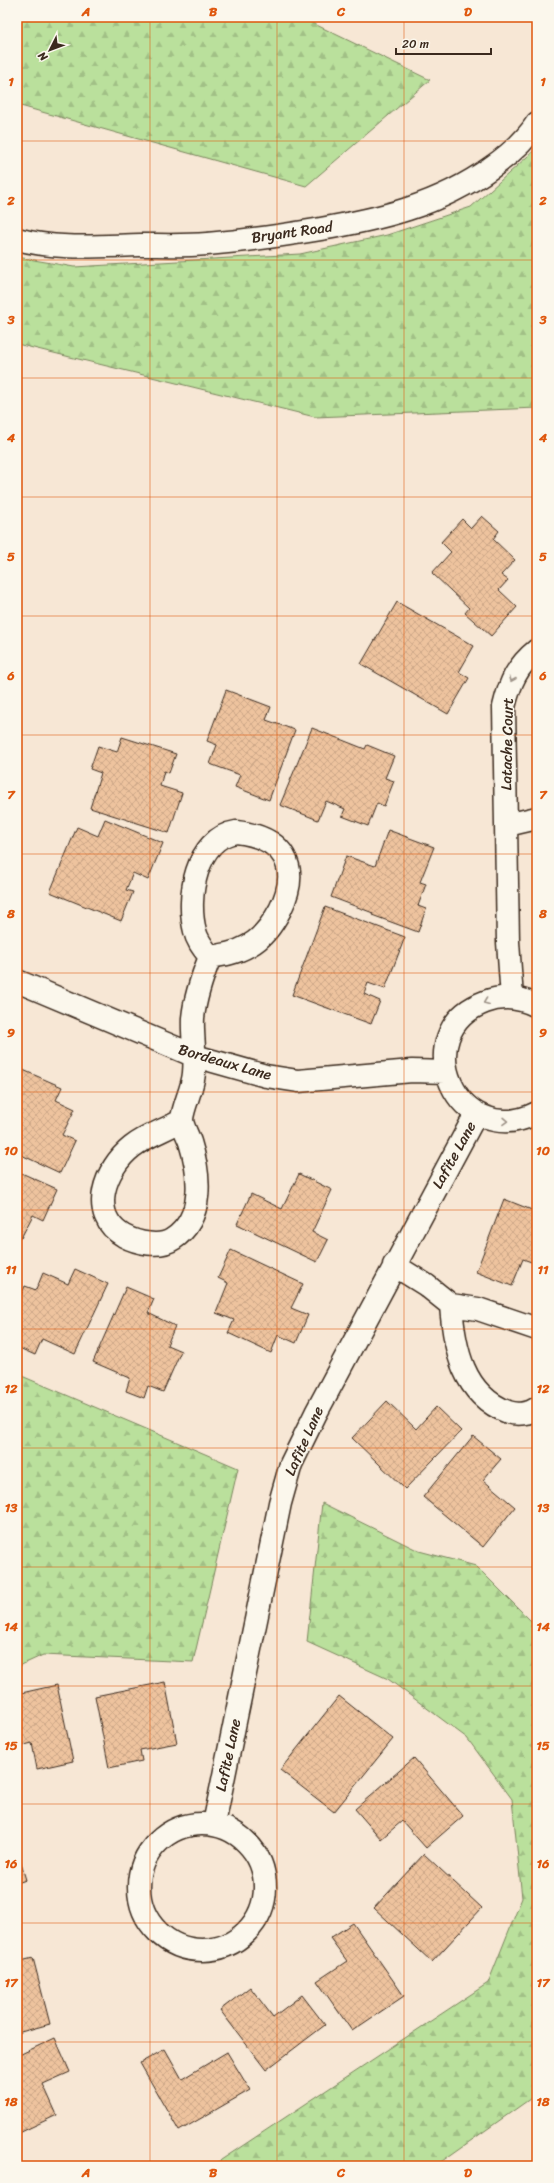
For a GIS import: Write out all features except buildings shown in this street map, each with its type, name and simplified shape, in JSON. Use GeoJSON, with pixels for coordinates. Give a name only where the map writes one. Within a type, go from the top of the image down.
{"type":"FeatureCollection","features":[{"type":"Feature","properties":{"kind":"street","name":"Bryant Road"},"geometry":{"type":"LineString","coordinates":[[17,239],[36,244],[77,247],[206,244],[298,232],[371,220],[417,206],[454,192],[505,158],[532,132],[537,122]]}},
{"type":"Feature","properties":{"kind":"street","name":"Latache Court"},"geometry":{"type":"LineString","coordinates":[[512,998],[508,942],[504,707],[508,688],[516,671],[524,660],[537,650]]}},
{"type":"Feature","properties":{"kind":"street"},"geometry":{"type":"LineString","coordinates":[[507,825],[537,818]]}},
{"type":"Feature","properties":{"kind":"street"},"geometry":{"type":"LineString","coordinates":[[227,833],[246,833],[261,837],[276,845],[285,855],[289,867],[290,879],[285,900],[272,924],[259,938],[248,946],[229,954],[210,957],[200,943],[195,931],[192,912],[192,892],[203,858],[208,847],[227,833]]}},
{"type":"Feature","properties":{"kind":"street"},"geometry":{"type":"LineString","coordinates":[[182,1120],[132,1147],[118,1160],[109,1178],[103,1193],[103,1209],[112,1224],[124,1236],[149,1244],[159,1244],[170,1241],[180,1235],[188,1224],[196,1206],[198,1184],[191,1143],[182,1120],[192,1090],[195,1056],[193,1019],[198,987],[210,957]]}},
{"type":"Feature","properties":{"kind":"street","name":"Bordeaux Lane"},"geometry":{"type":"LineString","coordinates":[[17,981],[195,1056],[266,1076],[298,1081],[412,1071],[446,1072]]}},
{"type":"Feature","properties":{"kind":"street"},"geometry":{"type":"LineString","coordinates":[[537,1006],[512,998],[494,998],[475,1006],[463,1015],[450,1032],[444,1052],[446,1072],[452,1090],[464,1105],[476,1114],[494,1120],[514,1121],[537,1113]]}},
{"type":"Feature","properties":{"kind":"street","name":"Lafite Lane"},"geometry":{"type":"LineString","coordinates":[[214,1824],[280,1504],[291,1464],[394,1265],[476,1114]]}},
{"type":"Feature","properties":{"kind":"street"},"geometry":{"type":"LineString","coordinates":[[394,1265],[426,1284],[451,1305],[478,1309],[537,1329]]}},
{"type":"Feature","properties":{"kind":"street"},"geometry":{"type":"LineString","coordinates":[[451,1305],[453,1331],[461,1366],[475,1388],[483,1397],[510,1413],[523,1414],[537,1408]]}},
{"type":"Feature","properties":{"kind":"street"},"geometry":{"type":"LineString","coordinates":[[214,1824],[240,1835],[249,1843],[261,1862],[266,1883],[263,1905],[255,1922],[243,1936],[220,1948],[203,1951],[181,1947],[168,1941],[157,1932],[147,1919],[139,1901],[139,1877],[143,1862],[149,1850],[166,1834],[185,1825],[214,1824]]}},
{"type":"Feature","properties":{"kind":"green space"},"geometry":{"type":"Polygon","coordinates":[[[17,17],[300,17],[430,80],[306,186],[17,105],[17,17]]]}},
{"type":"Feature","properties":{"kind":"green space"},"geometry":{"type":"Polygon","coordinates":[[[537,148],[537,408],[315,417],[17,344],[17,257],[74,267],[300,254],[387,235],[471,207],[537,148]]]}},
{"type":"Feature","properties":{"kind":"green space"},"geometry":{"type":"Polygon","coordinates":[[[17,1374],[238,1468],[193,1662],[43,1655],[17,1667],[17,1374]]]}},
{"type":"Feature","properties":{"kind":"green space"},"geometry":{"type":"Polygon","coordinates":[[[322,1503],[419,1551],[476,1566],[534,1624],[537,1622],[537,2094],[435,2166],[212,2166],[488,1983],[522,1898],[512,1799],[467,1738],[388,1679],[307,1642],[322,1503]]]}}]}
